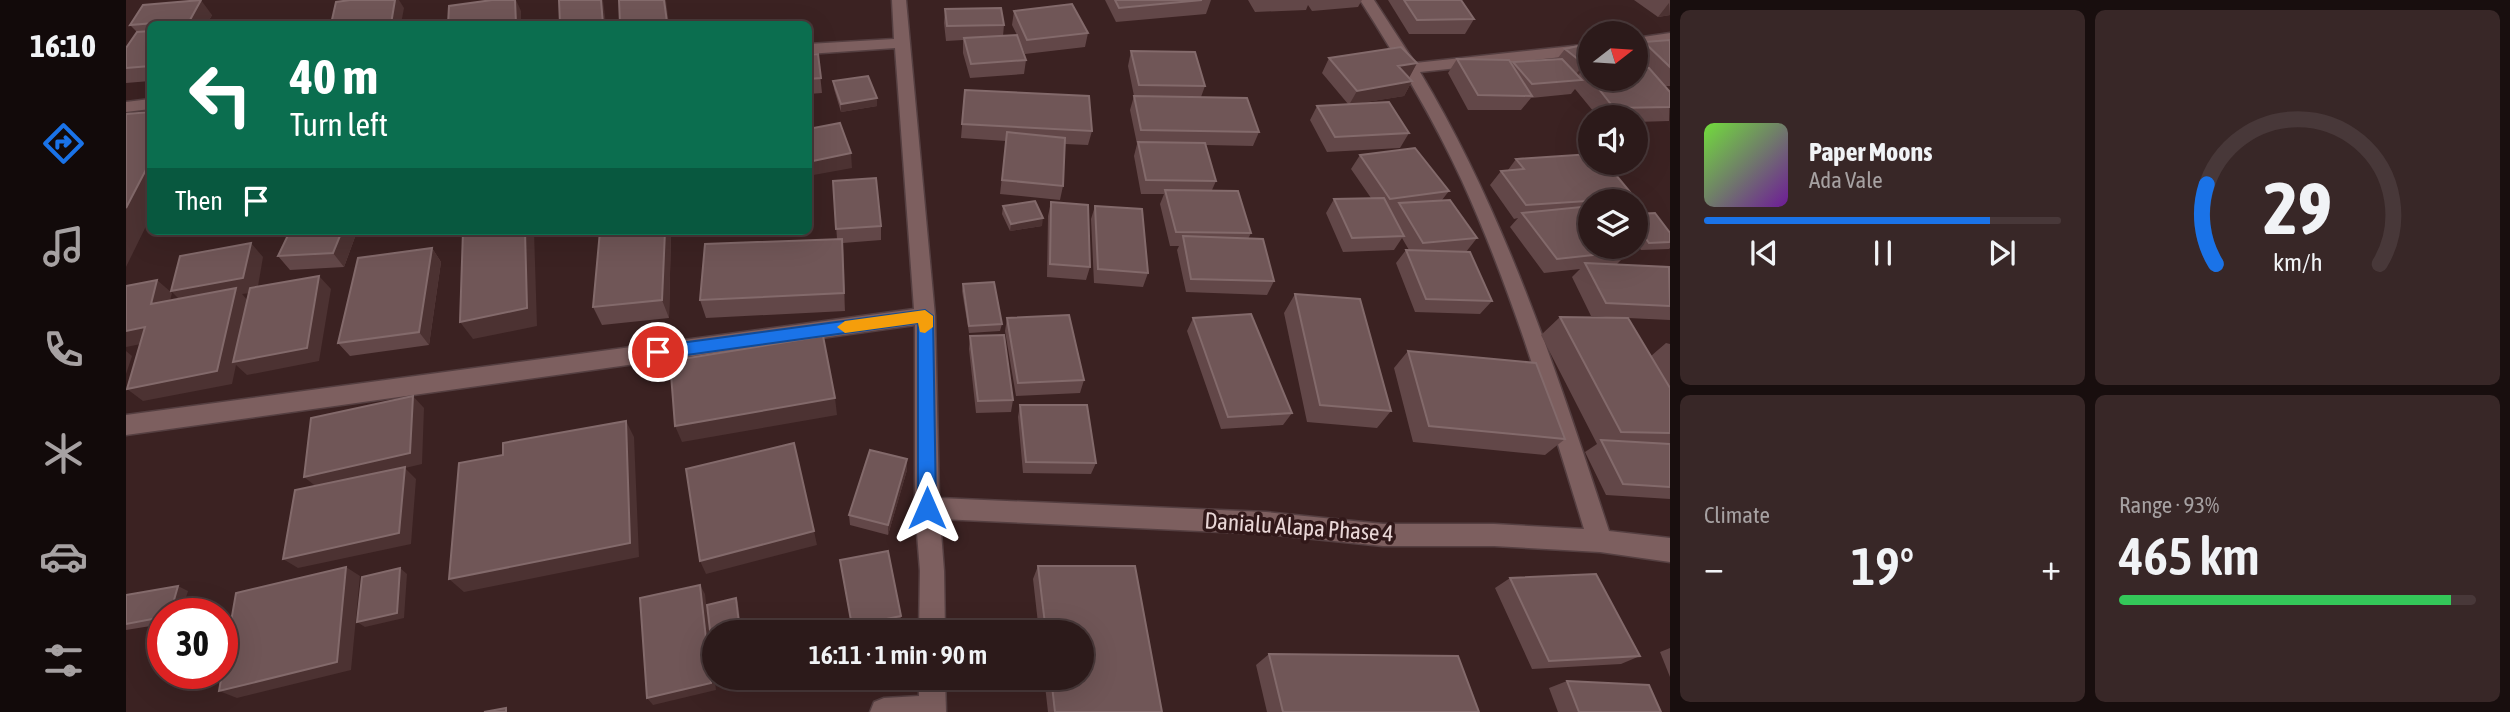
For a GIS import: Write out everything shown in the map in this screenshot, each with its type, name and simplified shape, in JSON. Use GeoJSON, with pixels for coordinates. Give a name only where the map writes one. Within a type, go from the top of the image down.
{"type":"FeatureCollection","features":[{"type":"Feature","properties":{"kind":"street"},"geometry":{"type":"LineString","coordinates":[[899,0],[925,316],[927,508],[932,571],[932,620]]}},
{"type":"Feature","properties":{"kind":"street"},"geometry":{"type":"LineString","coordinates":[[1367,0],[1412,68],[1497,241],[1537,347],[1600,541]]}},
{"type":"Feature","properties":{"kind":"street"},"geometry":{"type":"LineString","coordinates":[[1648,41],[1670,38]]}},
{"type":"Feature","properties":{"kind":"street"},"geometry":{"type":"LineString","coordinates":[[812,49],[901,43]]}},
{"type":"Feature","properties":{"kind":"street"},"geometry":{"type":"LineString","coordinates":[[1412,68],[1578,50]]}},
{"type":"Feature","properties":{"kind":"street"},"geometry":{"type":"LineString","coordinates":[[126,107],[147,104]]}},
{"type":"Feature","properties":{"kind":"street"},"geometry":{"type":"LineString","coordinates":[[126,425],[925,316]]}},
{"type":"Feature","properties":{"kind":"street","name":"Danialu Alapa Phase 4"},"geometry":{"type":"LineString","coordinates":[[927,508],[1266,523],[1383,535],[1494,535],[1600,541],[1670,550]]}},
{"type":"Feature","properties":{"kind":"street"},"geometry":{"type":"LineString","coordinates":[[884,712],[932,710],[932,690]]}},
{"type":"Feature","properties":{"kind":"building"},"geometry":{"type":"Polygon","coordinates":[[[201,0],[190,20],[147,21],[147,24],[130,25],[143,5],[201,0]]]}},
{"type":"Feature","properties":{"kind":"building"},"geometry":{"type":"Polygon","coordinates":[[[395,0],[392,21],[332,21],[336,2],[395,0]]]}},
{"type":"Feature","properties":{"kind":"building"},"geometry":{"type":"Polygon","coordinates":[[[515,0],[516,21],[448,21],[449,6],[515,0]]]}},
{"type":"Feature","properties":{"kind":"building"},"geometry":{"type":"Polygon","coordinates":[[[559,0],[601,0],[603,21],[560,21],[559,0]]]}},
{"type":"Feature","properties":{"kind":"building"},"geometry":{"type":"Polygon","coordinates":[[[619,0],[664,0],[667,21],[620,21],[619,0]]]}},
{"type":"Feature","properties":{"kind":"building"},"geometry":{"type":"Polygon","coordinates":[[[1115,0],[1202,0],[1119,8],[1115,0]]]}},
{"type":"Feature","properties":{"kind":"building"},"geometry":{"type":"Polygon","coordinates":[[[1404,0],[1461,0],[1474,19],[1417,20],[1404,0]]]}},
{"type":"Feature","properties":{"kind":"building"},"geometry":{"type":"Polygon","coordinates":[[[1072,4],[1088,33],[1027,40],[1014,11],[1072,4]]]}},
{"type":"Feature","properties":{"kind":"building"},"geometry":{"type":"Polygon","coordinates":[[[1001,8],[1004,25],[947,26],[945,9],[1001,8]]]}},
{"type":"Feature","properties":{"kind":"building"},"geometry":{"type":"Polygon","coordinates":[[[147,31],[147,66],[126,68],[126,48],[137,32],[147,31]]]}},
{"type":"Feature","properties":{"kind":"building"},"geometry":{"type":"Polygon","coordinates":[[[1017,35],[1026,60],[971,64],[964,38],[1017,35]]]}},
{"type":"Feature","properties":{"kind":"building"},"geometry":{"type":"Polygon","coordinates":[[[1670,40],[1670,67],[1648,46],[1648,42],[1670,40]]]}},
{"type":"Feature","properties":{"kind":"building"},"geometry":{"type":"Polygon","coordinates":[[[1578,46],[1578,59],[1565,49],[1578,46]]]}},
{"type":"Feature","properties":{"kind":"building"},"geometry":{"type":"Polygon","coordinates":[[[1401,47],[1417,63],[1398,66],[1412,81],[1357,91],[1329,58],[1401,47]]]}},
{"type":"Feature","properties":{"kind":"building"},"geometry":{"type":"Polygon","coordinates":[[[1131,51],[1195,52],[1205,86],[1139,85],[1131,51]]]}},
{"type":"Feature","properties":{"kind":"building"},"geometry":{"type":"Polygon","coordinates":[[[818,54],[821,78],[812,79],[812,55],[818,54]]]}},
{"type":"Feature","properties":{"kind":"building"},"geometry":{"type":"Polygon","coordinates":[[[1457,59],[1509,60],[1532,96],[1478,95],[1457,59]]]}},
{"type":"Feature","properties":{"kind":"building"},"geometry":{"type":"Polygon","coordinates":[[[1562,59],[1578,76],[1578,80],[1532,84],[1513,62],[1562,59]]]}},
{"type":"Feature","properties":{"kind":"building"},"geometry":{"type":"Polygon","coordinates":[[[1648,68],[1670,92],[1670,107],[1612,105],[1600,91],[1648,91],[1648,68]]]}},
{"type":"Feature","properties":{"kind":"building"},"geometry":{"type":"Polygon","coordinates":[[[868,76],[877,98],[841,104],[833,81],[868,76]]]}},
{"type":"Feature","properties":{"kind":"building"},"geometry":{"type":"Polygon","coordinates":[[[965,90],[1089,96],[1092,131],[962,124],[965,90]]]}},
{"type":"Feature","properties":{"kind":"building"},"geometry":{"type":"Polygon","coordinates":[[[1134,96],[1247,98],[1259,132],[1141,130],[1134,96]]]}},
{"type":"Feature","properties":{"kind":"building"},"geometry":{"type":"Polygon","coordinates":[[[1389,102],[1409,133],[1335,137],[1317,106],[1389,102]]]}},
{"type":"Feature","properties":{"kind":"building"},"geometry":{"type":"Polygon","coordinates":[[[147,112],[147,168],[126,208],[126,114],[147,112]]]}},
{"type":"Feature","properties":{"kind":"building"},"geometry":{"type":"Polygon","coordinates":[[[840,123],[851,153],[812,161],[812,128],[840,123]]]}},
{"type":"Feature","properties":{"kind":"building"},"geometry":{"type":"Polygon","coordinates":[[[1007,132],[1065,138],[1063,186],[1002,180],[1007,132]]]}},
{"type":"Feature","properties":{"kind":"building"},"geometry":{"type":"Polygon","coordinates":[[[1138,142],[1205,143],[1216,181],[1146,180],[1138,142]]]}},
{"type":"Feature","properties":{"kind":"building"},"geometry":{"type":"Polygon","coordinates":[[[1415,148],[1449,191],[1390,199],[1360,155],[1415,148]]]}},
{"type":"Feature","properties":{"kind":"building"},"geometry":{"type":"Polygon","coordinates":[[[1578,155],[1578,175],[1616,175],[1628,189],[1578,189],[1578,202],[1526,205],[1501,171],[1524,169],[1516,159],[1578,155]]]}},
{"type":"Feature","properties":{"kind":"building"},"geometry":{"type":"Polygon","coordinates":[[[876,178],[881,226],[836,229],[833,181],[876,178]]]}},
{"type":"Feature","properties":{"kind":"building"},"geometry":{"type":"Polygon","coordinates":[[[1165,190],[1238,191],[1251,233],[1176,232],[1165,190]]]}},
{"type":"Feature","properties":{"kind":"building"},"geometry":{"type":"Polygon","coordinates":[[[1384,198],[1404,236],[1352,238],[1334,199],[1384,198]]]}},
{"type":"Feature","properties":{"kind":"building"},"geometry":{"type":"Polygon","coordinates":[[[1450,200],[1477,238],[1423,243],[1399,203],[1450,200]]]}},
{"type":"Feature","properties":{"kind":"building"},"geometry":{"type":"Polygon","coordinates":[[[1035,201],[1043,218],[1011,224],[1003,206],[1035,201]]]}},
{"type":"Feature","properties":{"kind":"building"},"geometry":{"type":"Polygon","coordinates":[[[1051,202],[1088,205],[1090,267],[1050,264],[1051,202]]]}},
{"type":"Feature","properties":{"kind":"building"},"geometry":{"type":"Polygon","coordinates":[[[1095,206],[1142,209],[1148,273],[1098,269],[1095,206]]]}},
{"type":"Feature","properties":{"kind":"building"},"geometry":{"type":"Polygon","coordinates":[[[1578,207],[1578,257],[1557,259],[1522,213],[1578,207]]]}},
{"type":"Feature","properties":{"kind":"building"},"geometry":{"type":"Polygon","coordinates":[[[1648,213],[1655,213],[1670,233],[1670,242],[1649,243],[1648,213]]]}},
{"type":"Feature","properties":{"kind":"building"},"geometry":{"type":"Polygon","coordinates":[[[288,235],[340,235],[333,253],[278,256],[288,235]]]}},
{"type":"Feature","properties":{"kind":"building"},"geometry":{"type":"Polygon","coordinates":[[[463,235],[525,235],[527,308],[460,322],[463,235]]]}},
{"type":"Feature","properties":{"kind":"building"},"geometry":{"type":"Polygon","coordinates":[[[600,235],[665,235],[662,300],[593,307],[600,235]]]}},
{"type":"Feature","properties":{"kind":"building"},"geometry":{"type":"Polygon","coordinates":[[[1183,236],[1263,239],[1274,281],[1191,279],[1183,236]]]}},
{"type":"Feature","properties":{"kind":"building"},"geometry":{"type":"Polygon","coordinates":[[[842,239],[844,293],[700,300],[705,244],[842,239]]]}},
{"type":"Feature","properties":{"kind":"building"},"geometry":{"type":"Polygon","coordinates":[[[251,243],[243,278],[171,291],[180,256],[251,243]]]}},
{"type":"Feature","properties":{"kind":"building"},"geometry":{"type":"Polygon","coordinates":[[[432,248],[419,332],[338,343],[358,258],[432,248]]]}},
{"type":"Feature","properties":{"kind":"building"},"geometry":{"type":"Polygon","coordinates":[[[1406,250],[1470,252],[1492,301],[1426,299],[1406,250]]]}},
{"type":"Feature","properties":{"kind":"building"},"geometry":{"type":"Polygon","coordinates":[[[1585,263],[1669,267],[1670,306],[1606,303],[1585,263]]]}},
{"type":"Feature","properties":{"kind":"building"},"geometry":{"type":"Polygon","coordinates":[[[319,276],[307,348],[233,362],[250,288],[319,276]]]}},
{"type":"Feature","properties":{"kind":"building"},"geometry":{"type":"Polygon","coordinates":[[[157,280],[151,304],[236,288],[217,371],[127,389],[145,327],[126,331],[126,286],[157,280]]]}},
{"type":"Feature","properties":{"kind":"building"},"geometry":{"type":"Polygon","coordinates":[[[994,282],[1002,324],[969,326],[963,284],[994,282]]]}},
{"type":"Feature","properties":{"kind":"building"},"geometry":{"type":"Polygon","coordinates":[[[1295,294],[1360,299],[1391,411],[1320,405],[1295,294]]]}},
{"type":"Feature","properties":{"kind":"building"},"geometry":{"type":"Polygon","coordinates":[[[1251,314],[1292,413],[1228,417],[1193,318],[1251,314]]]}},
{"type":"Feature","properties":{"kind":"building"},"geometry":{"type":"Polygon","coordinates":[[[1069,315],[1084,380],[1018,383],[1007,318],[1069,315]]]}},
{"type":"Feature","properties":{"kind":"building"},"geometry":{"type":"Polygon","coordinates":[[[1560,317],[1628,318],[1670,388],[1670,433],[1621,432],[1560,317]]]}},
{"type":"Feature","properties":{"kind":"building"},"geometry":{"type":"Polygon","coordinates":[[[1004,335],[1013,400],[978,401],[970,336],[1004,335]]]}},
{"type":"Feature","properties":{"kind":"building"},"geometry":{"type":"Polygon","coordinates":[[[823,336],[835,398],[675,426],[670,361],[823,336]]]}},
{"type":"Feature","properties":{"kind":"building"},"geometry":{"type":"Polygon","coordinates":[[[1408,351],[1536,363],[1565,439],[1429,426],[1408,351]]]}},
{"type":"Feature","properties":{"kind":"building"},"geometry":{"type":"Polygon","coordinates":[[[413,396],[410,453],[304,477],[311,418],[413,396]]]}},
{"type":"Feature","properties":{"kind":"building"},"geometry":{"type":"Polygon","coordinates":[[[1020,405],[1087,405],[1096,463],[1026,462],[1020,405]]]}},
{"type":"Feature","properties":{"kind":"building"},"geometry":{"type":"Polygon","coordinates":[[[626,421],[630,543],[449,579],[459,463],[503,455],[503,443],[626,421]]]}},
{"type":"Feature","properties":{"kind":"building"},"geometry":{"type":"Polygon","coordinates":[[[1601,440],[1670,444],[1670,487],[1623,484],[1601,440]]]}},
{"type":"Feature","properties":{"kind":"building"},"geometry":{"type":"Polygon","coordinates":[[[794,443],[814,531],[700,561],[686,469],[794,443]]]}},
{"type":"Feature","properties":{"kind":"building"},"geometry":{"type":"Polygon","coordinates":[[[870,450],[907,459],[888,525],[849,515],[870,450]]]}},
{"type":"Feature","properties":{"kind":"building"},"geometry":{"type":"Polygon","coordinates":[[[405,467],[399,533],[283,559],[295,490],[405,467]]]}},
{"type":"Feature","properties":{"kind":"building"},"geometry":{"type":"Polygon","coordinates":[[[888,551],[901,616],[881,620],[851,620],[840,560],[888,551]]]}},
{"type":"Feature","properties":{"kind":"building"},"geometry":{"type":"Polygon","coordinates":[[[1038,566],[1135,566],[1162,712],[1055,712],[1052,690],[1094,690],[1094,620],[1045,620],[1038,566]]]}},
{"type":"Feature","properties":{"kind":"building"},"geometry":{"type":"Polygon","coordinates":[[[346,567],[337,662],[238,686],[236,593],[346,567]]]}},
{"type":"Feature","properties":{"kind":"building"},"geometry":{"type":"Polygon","coordinates":[[[400,568],[397,613],[357,622],[362,577],[400,568]]]}},
{"type":"Feature","properties":{"kind":"building"},"geometry":{"type":"Polygon","coordinates":[[[1596,574],[1640,656],[1549,661],[1510,578],[1596,574]]]}},
{"type":"Feature","properties":{"kind":"building"},"geometry":{"type":"Polygon","coordinates":[[[700,585],[704,620],[702,685],[647,698],[640,598],[700,585]]]}},
{"type":"Feature","properties":{"kind":"building"},"geometry":{"type":"Polygon","coordinates":[[[178,586],[175,598],[147,598],[147,620],[126,624],[126,595],[178,586]]]}},
{"type":"Feature","properties":{"kind":"building"},"geometry":{"type":"Polygon","coordinates":[[[736,598],[739,620],[709,620],[707,605],[736,598]]]}},
{"type":"Feature","properties":{"kind":"building"},"geometry":{"type":"Polygon","coordinates":[[[1269,654],[1458,656],[1479,712],[1283,712],[1269,654]]]}},
{"type":"Feature","properties":{"kind":"building"},"geometry":{"type":"Polygon","coordinates":[[[1567,681],[1649,685],[1661,712],[1579,712],[1567,681]]]}},
{"type":"Feature","properties":{"kind":"building"},"geometry":{"type":"Polygon","coordinates":[[[506,708],[506,712],[484,712],[506,708]]]}},
{"type":"Feature","properties":{"kind":"slow traffic"},"geometry":{"type":"LineString","coordinates":[[845,327],[925,316],[925,327]]}},
{"type":"Feature","properties":{"kind":"route"},"geometry":{"type":"LineString","coordinates":[[658,352],[925,316],[927,508]]}}]}
